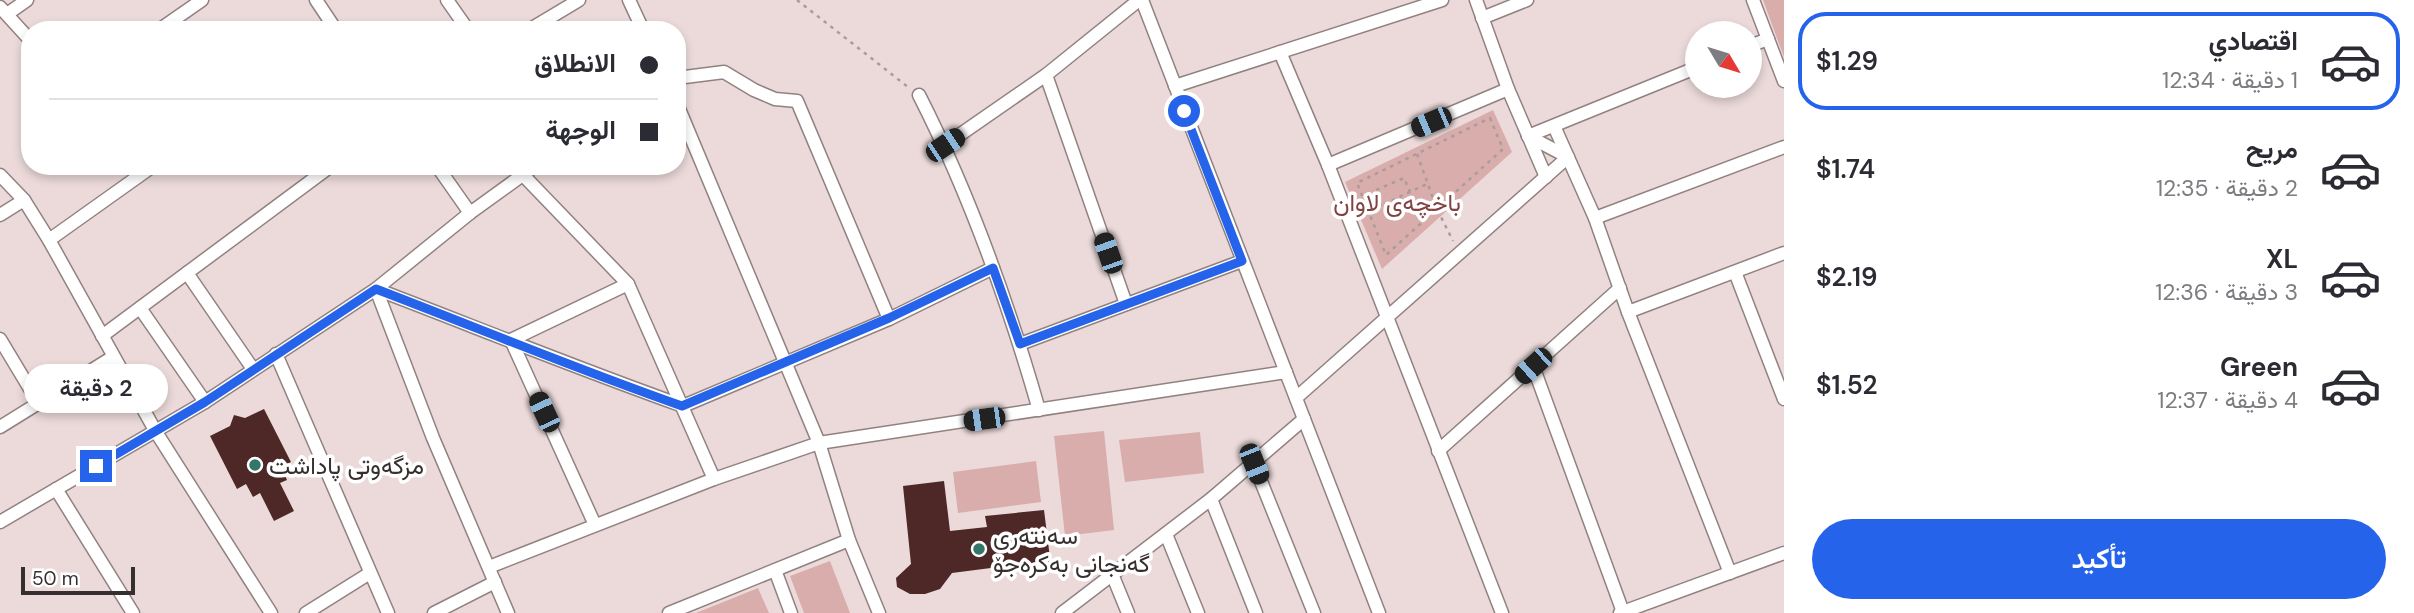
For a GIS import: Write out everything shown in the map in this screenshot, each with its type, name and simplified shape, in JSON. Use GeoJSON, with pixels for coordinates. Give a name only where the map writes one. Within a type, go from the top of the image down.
{"type":"FeatureCollection","features":[{"type":"Feature","properties":{"kind":"street"},"geometry":{"type":"LineString","coordinates":[[21,30],[3,11],[27,0]]}},
{"type":"Feature","properties":{"kind":"street"},"geometry":{"type":"LineString","coordinates":[[172,21],[202,0]]}},
{"type":"Feature","properties":{"kind":"street"},"geometry":{"type":"LineString","coordinates":[[316,0],[330,21]]}},
{"type":"Feature","properties":{"kind":"street"},"geometry":{"type":"LineString","coordinates":[[447,0],[462,21]]}},
{"type":"Feature","properties":{"kind":"street"},"geometry":{"type":"LineString","coordinates":[[544,21],[579,0]]}},
{"type":"Feature","properties":{"kind":"street"},"geometry":{"type":"LineString","coordinates":[[629,0],[639,21]]}},
{"type":"Feature","properties":{"kind":"street"},"geometry":{"type":"LineString","coordinates":[[945,145],[1045,75],[1140,0],[1378,613]]}},
{"type":"Feature","properties":{"kind":"street"},"geometry":{"type":"LineString","coordinates":[[1175,86],[1442,0]]}},
{"type":"Feature","properties":{"kind":"street"},"geometry":{"type":"LineString","coordinates":[[1476,0],[1508,89],[1546,177]]}},
{"type":"Feature","properties":{"kind":"street"},"geometry":{"type":"LineString","coordinates":[[1482,18],[1527,0]]}},
{"type":"Feature","properties":{"kind":"street"},"geometry":{"type":"LineString","coordinates":[[1753,0],[1784,81]]}},
{"type":"Feature","properties":{"kind":"street"},"geometry":{"type":"LineString","coordinates":[[1762,41],[1768,39]]}},
{"type":"Feature","properties":{"kind":"street"},"geometry":{"type":"LineString","coordinates":[[1280,52],[1328,165],[1502,613]]}},
{"type":"Feature","properties":{"kind":"street"},"geometry":{"type":"LineString","coordinates":[[686,77],[724,72],[775,99],[797,101],[889,318]]}},
{"type":"Feature","properties":{"kind":"street"},"geometry":{"type":"LineString","coordinates":[[1528,136],[1685,72]]}},
{"type":"Feature","properties":{"kind":"street"},"geometry":{"type":"LineString","coordinates":[[1045,75],[1126,304]]}},
{"type":"Feature","properties":{"kind":"street"},"geometry":{"type":"LineString","coordinates":[[1328,165],[1508,89]]}},
{"type":"Feature","properties":{"kind":"street"},"geometry":{"type":"LineString","coordinates":[[919,95],[945,145],[993,268],[1020,344],[1038,410]]}},
{"type":"Feature","properties":{"kind":"street"},"geometry":{"type":"LineString","coordinates":[[686,125],[787,362],[819,443],[849,540],[879,613]]}},
{"type":"Feature","properties":{"kind":"street"},"geometry":{"type":"LineString","coordinates":[[1546,177],[1554,126]]}},
{"type":"Feature","properties":{"kind":"street"},"geometry":{"type":"LineString","coordinates":[[1554,126],[1595,218],[1628,312],[1730,573]]}},
{"type":"Feature","properties":{"kind":"street"},"geometry":{"type":"LineString","coordinates":[[1528,136],[1568,158]]}},
{"type":"Feature","properties":{"kind":"street"},"geometry":{"type":"LineString","coordinates":[[1595,218],[1784,147]]}},
{"type":"Feature","properties":{"kind":"street"},"geometry":{"type":"LineString","coordinates":[[1296,397],[1568,158]]}},
{"type":"Feature","properties":{"kind":"street"},"geometry":{"type":"LineString","coordinates":[[0,175],[24,200],[49,240],[156,432],[271,613]]}},
{"type":"Feature","properties":{"kind":"street"},"geometry":{"type":"LineString","coordinates":[[49,240],[138,175]]}},
{"type":"Feature","properties":{"kind":"street"},"geometry":{"type":"LineString","coordinates":[[103,336],[319,175]]}},
{"type":"Feature","properties":{"kind":"street"},"geometry":{"type":"LineString","coordinates":[[443,175],[470,213]]}},
{"type":"Feature","properties":{"kind":"street"},"geometry":{"type":"LineString","coordinates":[[0,522],[205,402],[376,289],[522,175]]}},
{"type":"Feature","properties":{"kind":"street"},"geometry":{"type":"LineString","coordinates":[[524,175],[628,284],[714,479]]}},
{"type":"Feature","properties":{"kind":"street"},"geometry":{"type":"LineString","coordinates":[[0,215],[24,200]]}},
{"type":"Feature","properties":{"kind":"street"},"geometry":{"type":"LineString","coordinates":[[1628,312],[1784,253]]}},
{"type":"Feature","properties":{"kind":"street"},"geometry":{"type":"LineString","coordinates":[[1020,344],[1242,261]]}},
{"type":"Feature","properties":{"kind":"street"},"geometry":{"type":"LineString","coordinates":[[376,289],[511,340],[578,369],[682,406],[889,318],[993,268]]}},
{"type":"Feature","properties":{"kind":"street"},"geometry":{"type":"LineString","coordinates":[[1735,272],[1784,399]]}},
{"type":"Feature","properties":{"kind":"street"},"geometry":{"type":"LineString","coordinates":[[187,273],[253,369]]}},
{"type":"Feature","properties":{"kind":"street"},"geometry":{"type":"LineString","coordinates":[[511,340],[628,284]]}},
{"type":"Feature","properties":{"kind":"street"},"geometry":{"type":"LineString","coordinates":[[1438,451],[1620,288]]}},
{"type":"Feature","properties":{"kind":"street"},"geometry":{"type":"LineString","coordinates":[[376,289],[433,438],[508,613]]}},
{"type":"Feature","properties":{"kind":"street"},"geometry":{"type":"LineString","coordinates":[[140,309],[205,402]]}},
{"type":"Feature","properties":{"kind":"street"},"geometry":{"type":"LineString","coordinates":[[0,339],[38,404]]}},
{"type":"Feature","properties":{"kind":"street"},"geometry":{"type":"LineString","coordinates":[[511,340],[596,525]]}},
{"type":"Feature","properties":{"kind":"street"},"geometry":{"type":"LineString","coordinates":[[276,354],[388,613]]}},
{"type":"Feature","properties":{"kind":"street"},"geometry":{"type":"LineString","coordinates":[[0,427],[113,357]]}},
{"type":"Feature","properties":{"kind":"street"},"geometry":{"type":"LineString","coordinates":[[1533,366],[1621,613],[1784,553]]}},
{"type":"Feature","properties":{"kind":"street"},"geometry":{"type":"LineString","coordinates":[[489,567],[714,479],[819,443],[1286,372]]}},
{"type":"Feature","properties":{"kind":"street"},"geometry":{"type":"LineString","coordinates":[[1062,613],[1211,499],[1304,419]]}},
{"type":"Feature","properties":{"kind":"street"},"geometry":{"type":"LineString","coordinates":[[1254,464],[1314,613]]}},
{"type":"Feature","properties":{"kind":"street"},"geometry":{"type":"LineString","coordinates":[[56,489],[133,613]]}},
{"type":"Feature","properties":{"kind":"street"},"geometry":{"type":"LineString","coordinates":[[1211,499],[1256,613]]}},
{"type":"Feature","properties":{"kind":"street"},"geometry":{"type":"LineString","coordinates":[[1166,534],[1198,613]]}},
{"type":"Feature","properties":{"kind":"street"},"geometry":{"type":"LineString","coordinates":[[669,613],[849,540]]}},
{"type":"Feature","properties":{"kind":"street"},"geometry":{"type":"LineString","coordinates":[[775,570],[791,613]]}},
{"type":"Feature","properties":{"kind":"street"},"geometry":{"type":"LineString","coordinates":[[306,613],[369,573]]}},
{"type":"Feature","properties":{"kind":"street"},"geometry":{"type":"LineString","coordinates":[[1112,573],[1128,613]]}},
{"type":"Feature","properties":{"kind":"street"},"geometry":{"type":"LineString","coordinates":[[434,613],[495,582]]}},
{"type":"Feature","properties":{"kind":"path"},"geometry":{"type":"LineString","coordinates":[[797,0],[919,95]]}},
{"type":"Feature","properties":{"kind":"path"},"geometry":{"type":"LineString","coordinates":[[1490,118],[1503,149],[1386,255],[1357,183],[1417,154],[1490,118]]}},
{"type":"Feature","properties":{"kind":"path"},"geometry":{"type":"LineString","coordinates":[[1417,154],[1437,209],[1459,254]]}},
{"type":"Feature","properties":{"kind":"path"},"geometry":{"type":"LineString","coordinates":[[1381,206],[1376,190],[1404,178],[1410,192]]}},
{"type":"Feature","properties":{"kind":"path"},"geometry":{"type":"LineString","coordinates":[[1369,212],[1427,184]]}},
{"type":"Feature","properties":{"kind":"green space"},"geometry":{"type":"Polygon","coordinates":[[[1763,0],[1784,0],[1784,57],[1763,0]]]}},
{"type":"Feature","properties":{"kind":"green space","name":"باخچەی لاوان"},"geometry":{"type":"Polygon","coordinates":[[[1493,110],[1512,152],[1382,269],[1345,182],[1493,110]]]}},
{"type":"Feature","properties":{"kind":"green space"},"geometry":{"type":"Polygon","coordinates":[[[1104,431],[1114,530],[1065,536],[1054,436],[1104,431]]]}},
{"type":"Feature","properties":{"kind":"green space"},"geometry":{"type":"Polygon","coordinates":[[[1200,432],[1204,473],[1125,482],[1119,440],[1200,432]]]}},
{"type":"Feature","properties":{"kind":"green space"},"geometry":{"type":"Polygon","coordinates":[[[1036,461],[1041,502],[958,513],[953,472],[1036,461]]]}},
{"type":"Feature","properties":{"kind":"green space"},"geometry":{"type":"Polygon","coordinates":[[[830,561],[850,613],[804,613],[790,576],[830,561]]]}},
{"type":"Feature","properties":{"kind":"green space"},"geometry":{"type":"Polygon","coordinates":[[[758,588],[769,613],[696,613],[758,588]]]}},
{"type":"Feature","properties":{"kind":"building","name":"مزگەوتی پاداشت"},"geometry":{"type":"Polygon","coordinates":[[[264,409],[291,462],[281,467],[287,480],[280,483],[294,511],[274,521],[260,493],[253,497],[246,484],[237,489],[210,436],[230,426],[234,415],[245,418],[264,409]]]}},
{"type":"Feature","properties":{"kind":"building","name":"سەنتەری گەنجانی بەکرەجۆ"},"geometry":{"type":"Polygon","coordinates":[[[944,481],[950,531],[987,527],[985,516],[1044,510],[1051,566],[1030,569],[1029,563],[952,573],[940,589],[925,594],[910,594],[897,587],[896,578],[911,564],[903,486],[944,481]]]}},
{"type":"Feature","properties":{"kind":"place","name":"مزگەوتی پاداشت"},"geometry":{"type":"Point","coordinates":[255,465]}},
{"type":"Feature","properties":{"kind":"place","name":"سەنتەری گەنجانی بەکرەجۆ"},"geometry":{"type":"Point","coordinates":[979,549]}},
{"type":"Feature","properties":{"kind":"route"},"geometry":{"type":"LineString","coordinates":[[96,466],[205,402],[376,289],[511,340],[578,369],[682,406],[889,318],[993,268],[1020,344],[1242,261],[1184,111]]}}]}
